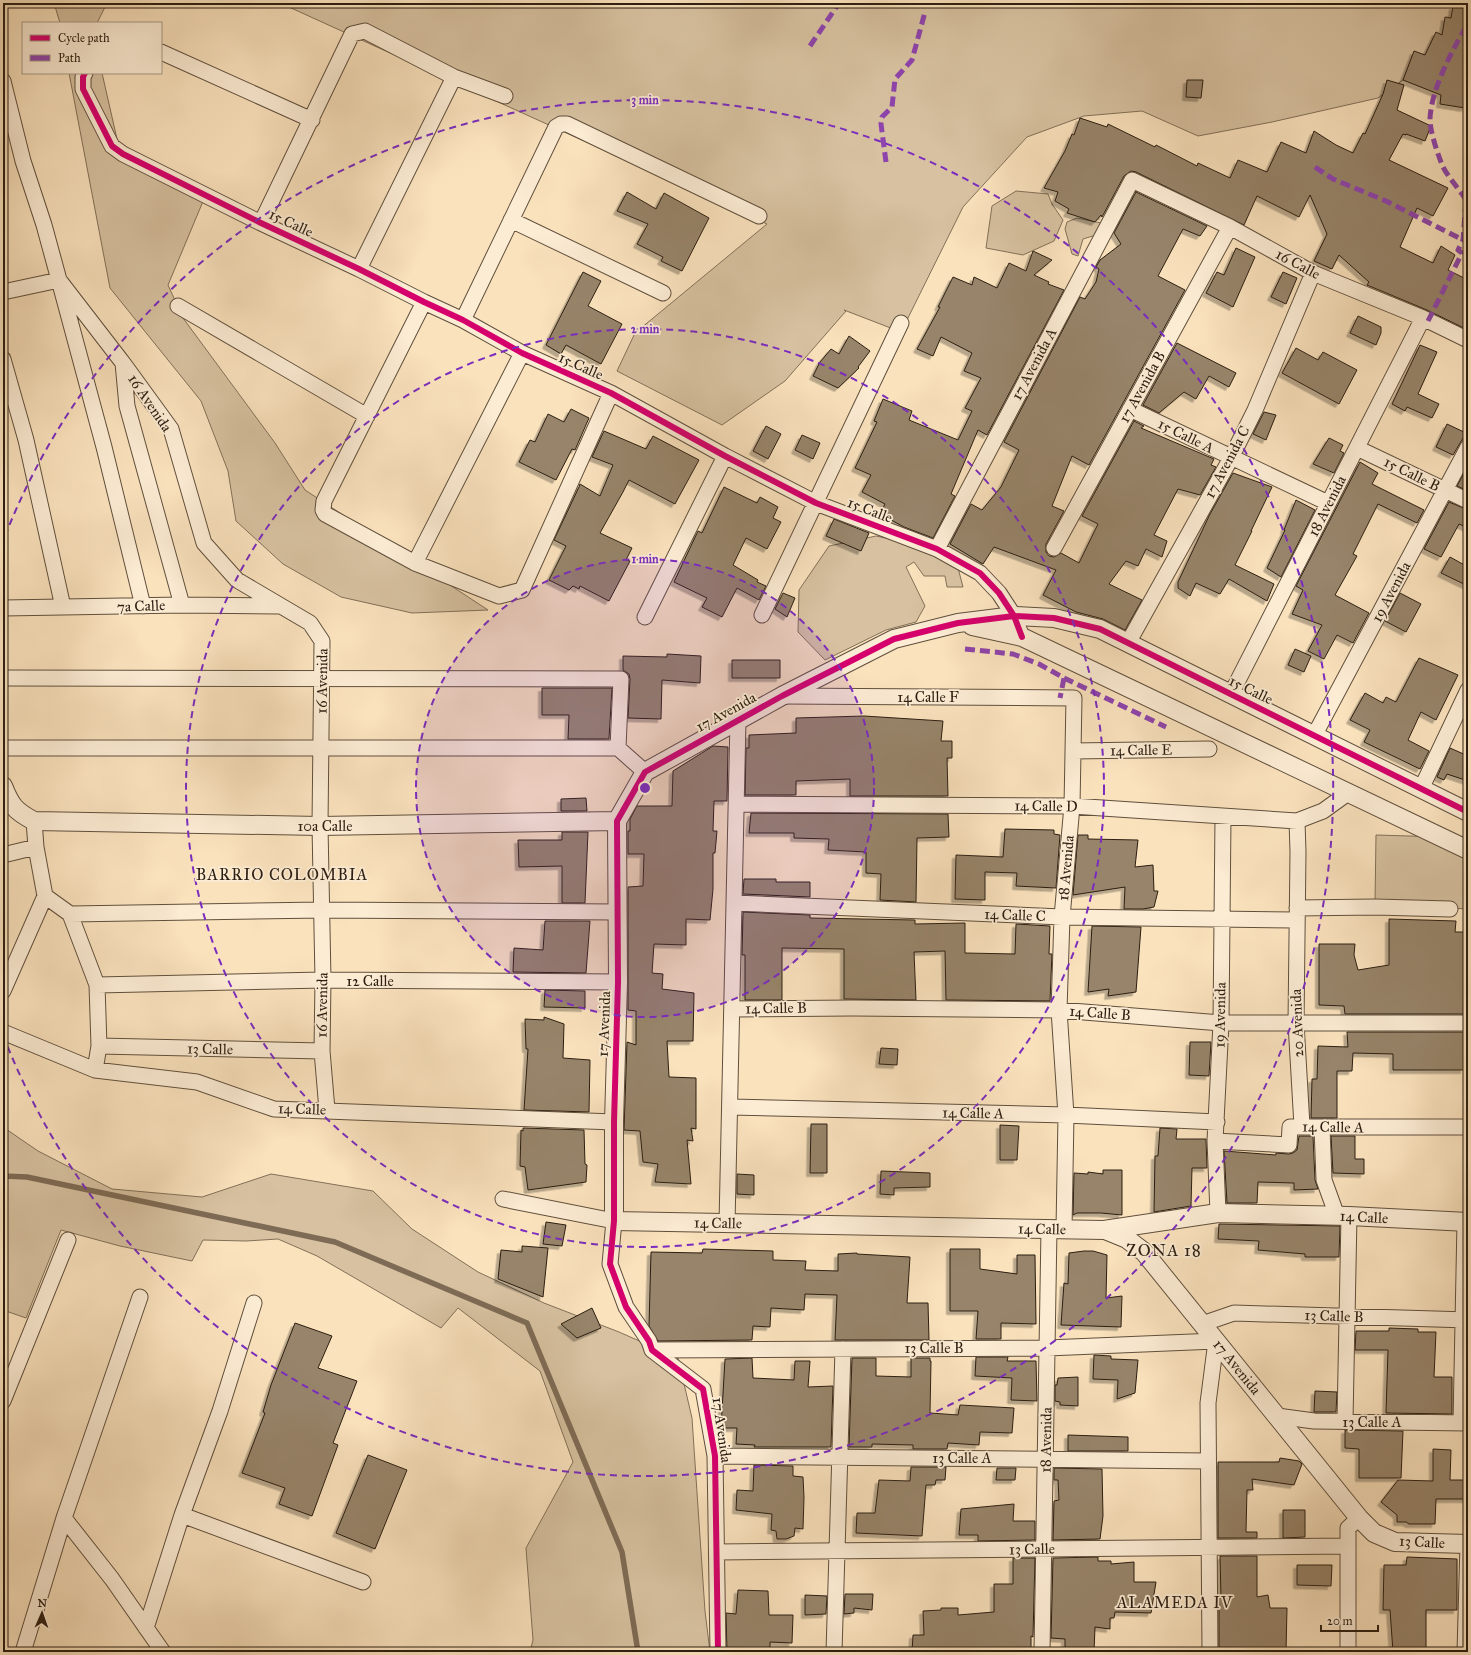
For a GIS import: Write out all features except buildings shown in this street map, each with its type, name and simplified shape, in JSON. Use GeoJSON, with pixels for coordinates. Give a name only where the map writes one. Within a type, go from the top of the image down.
{"type":"FeatureCollection","features":[{"type":"Feature","properties":{"kind":"street"},"geometry":{"type":"LineString","coordinates":[[261,223],[312,120],[352,34],[366,31],[454,77],[505,96]]}},
{"type":"Feature","properties":{"kind":"street"},"geometry":{"type":"LineString","coordinates":[[162,52],[312,120]]}},
{"type":"Feature","properties":{"kind":"street","name":"15 Calle"},"geometry":{"type":"LineString","coordinates":[[84,74],[83,89],[112,146],[123,154],[261,223],[463,320],[522,353],[610,393],[724,456],[816,503],[937,549],[980,573],[999,593],[1014,616],[1022,637]]}},
{"type":"Feature","properties":{"kind":"street"},"geometry":{"type":"LineString","coordinates":[[359,269],[454,77]]}},
{"type":"Feature","properties":{"kind":"street"},"geometry":{"type":"LineString","coordinates":[[3,81],[23,161],[44,225],[59,280],[143,606]]}},
{"type":"Feature","properties":{"kind":"street"},"geometry":{"type":"LineString","coordinates":[[463,320],[556,127],[561,124],[567,124],[759,216]]}},
{"type":"Feature","properties":{"kind":"street","name":"16 Calle"},"geometry":{"type":"LineString","coordinates":[[1132,180],[1230,227],[1313,273],[1423,318],[1468,340]]}},
{"type":"Feature","properties":{"kind":"street","name":"17 Avenida A"},"geometry":{"type":"LineString","coordinates":[[937,549],[1132,180]]}},
{"type":"Feature","properties":{"kind":"street"},"geometry":{"type":"LineString","coordinates":[[511,220],[663,293]]}},
{"type":"Feature","properties":{"kind":"street","name":"17 Avenida B"},"geometry":{"type":"LineString","coordinates":[[1054,548],[1230,227]]}},
{"type":"Feature","properties":{"kind":"street","name":"17 Avenida C"},"geometry":{"type":"LineString","coordinates":[[1128,643],[1231,458],[1255,410],[1313,273]]}},
{"type":"Feature","properties":{"kind":"street"},"geometry":{"type":"LineString","coordinates":[[3,292],[59,280]]}},
{"type":"Feature","properties":{"kind":"street","name":"16 Avenida"},"geometry":{"type":"LineString","coordinates":[[59,280],[123,363],[171,429],[204,543],[237,580],[310,623],[322,640],[320,826],[323,980],[322,1051],[327,1110]]}},
{"type":"Feature","properties":{"kind":"street"},"geometry":{"type":"LineString","coordinates":[[424,302],[324,501],[323,510],[325,514],[415,564],[499,596],[522,590],[610,393]]}},
{"type":"Feature","properties":{"kind":"street"},"geometry":{"type":"LineString","coordinates":[[178,306],[367,416]]}},
{"type":"Feature","properties":{"kind":"street","name":"18 Avenida"},"geometry":{"type":"LineString","coordinates":[[1231,694],[1423,318]]}},
{"type":"Feature","properties":{"kind":"street"},"geometry":{"type":"LineString","coordinates":[[762,615],[901,323]]}},
{"type":"Feature","properties":{"kind":"street"},"geometry":{"type":"LineString","coordinates":[[415,564],[522,353]]}},
{"type":"Feature","properties":{"kind":"street"},"geometry":{"type":"LineString","coordinates":[[3,359],[26,440],[63,607]]}},
{"type":"Feature","properties":{"kind":"street"},"geometry":{"type":"LineString","coordinates":[[123,363],[127,406],[182,604]]}},
{"type":"Feature","properties":{"kind":"street","name":"15 Calle A"},"geometry":{"type":"LineString","coordinates":[[1130,410],[1328,503]]}},
{"type":"Feature","properties":{"kind":"street","name":"15 Calle B"},"geometry":{"type":"LineString","coordinates":[[1357,448],[1468,501]]}},
{"type":"Feature","properties":{"kind":"street","name":"19 Avenida"},"geometry":{"type":"LineString","coordinates":[[1314,736],[1468,448]]}},
{"type":"Feature","properties":{"kind":"street"},"geometry":{"type":"LineString","coordinates":[[645,617],[724,456]]}},
{"type":"Feature","properties":{"kind":"street","name":"7a Calle"},"geometry":{"type":"LineString","coordinates":[[3,608],[182,604],[279,606]]}},
{"type":"Feature","properties":{"kind":"street","name":"15 Calle"},"geometry":{"type":"LineString","coordinates":[[1014,616],[1062,620],[1100,629],[1468,812]]}},
{"type":"Feature","properties":{"kind":"street","name":"17 Avenida"},"geometry":{"type":"LineString","coordinates":[[718,1652],[715,1456],[703,1388],[652,1350],[649,1341],[626,1307],[610,1264],[614,1221],[614,1122],[618,982],[617,821],[646,772],[782,696],[894,639],[958,623],[1014,616]]}},
{"type":"Feature","properties":{"kind":"street","name":"17 Avenida"},"geometry":{"type":"LineString","coordinates":[[958,623],[1022,637]]}},
{"type":"Feature","properties":{"kind":"street"},"geometry":{"type":"LineString","coordinates":[[1022,637],[1468,850]]}},
{"type":"Feature","properties":{"kind":"street"},"geometry":{"type":"LineString","coordinates":[[3,678],[321,677],[621,679],[618,748]]}},
{"type":"Feature","properties":{"kind":"street"},"geometry":{"type":"LineString","coordinates":[[1421,789],[1468,690]]}},
{"type":"Feature","properties":{"kind":"street","name":"14 Calle F"},"geometry":{"type":"LineString","coordinates":[[782,696],[1074,698]]}},
{"type":"Feature","properties":{"kind":"street","name":"18 Avenida"},"geometry":{"type":"LineString","coordinates":[[1042,1652],[1047,1348],[1066,1115],[1059,1010],[1062,917],[1072,806],[1074,698]]}},
{"type":"Feature","properties":{"kind":"street"},"geometry":{"type":"LineString","coordinates":[[727,1224],[738,720]]}},
{"type":"Feature","properties":{"kind":"street"},"geometry":{"type":"LineString","coordinates":[[3,748],[618,748],[646,772]]}},
{"type":"Feature","properties":{"kind":"street","name":"14 Calle E"},"geometry":{"type":"LineString","coordinates":[[1073,750],[1209,749]]}},
{"type":"Feature","properties":{"kind":"street"},"geometry":{"type":"LineString","coordinates":[[3,786],[7,796],[18,812],[34,822],[36,847],[45,896],[3,991]]}},
{"type":"Feature","properties":{"kind":"street","name":"14 Calle D"},"geometry":{"type":"LineString","coordinates":[[737,804],[1072,806],[1297,821],[1323,811],[1348,794]]}},
{"type":"Feature","properties":{"kind":"street","name":"19 Avenida"},"geometry":{"type":"LineString","coordinates":[[1218,1213],[1215,1141],[1221,1023],[1223,817]]}},
{"type":"Feature","properties":{"kind":"street","name":"10a Calle"},"geometry":{"type":"LineString","coordinates":[[34,822],[320,826],[617,821]]}},
{"type":"Feature","properties":{"kind":"street","name":"20 Avenida"},"geometry":{"type":"LineString","coordinates":[[1297,821],[1296,1023],[1302,1126]]}},
{"type":"Feature","properties":{"kind":"street"},"geometry":{"type":"LineString","coordinates":[[3,855],[36,847]]}},
{"type":"Feature","properties":{"kind":"street"},"geometry":{"type":"LineString","coordinates":[[45,896],[70,914],[97,985],[99,1046],[95,1070]]}},
{"type":"Feature","properties":{"kind":"street","name":"14 Calle C"},"geometry":{"type":"LineString","coordinates":[[734,903],[1062,917],[1221,918],[1297,914],[1376,907],[1450,909]]}},
{"type":"Feature","properties":{"kind":"street"},"geometry":{"type":"LineString","coordinates":[[70,914],[322,910],[617,912]]}},
{"type":"Feature","properties":{"kind":"street","name":"12 Calle"},"geometry":{"type":"LineString","coordinates":[[97,985],[323,980],[618,982]]}},
{"type":"Feature","properties":{"kind":"street","name":"14 Calle B"},"geometry":{"type":"LineString","coordinates":[[732,1009],[853,1008],[1059,1010],[1221,1023],[1468,1023]]}},
{"type":"Feature","properties":{"kind":"street","name":"14 Calle"},"geometry":{"type":"LineString","coordinates":[[3,1032],[95,1070],[198,1082],[274,1109],[614,1122]]}},
{"type":"Feature","properties":{"kind":"street","name":"13 Calle"},"geometry":{"type":"LineString","coordinates":[[99,1046],[322,1051]]}},
{"type":"Feature","properties":{"kind":"street","name":"14 Calle A"},"geometry":{"type":"LineString","coordinates":[[730,1107],[1066,1115],[1217,1122]]}},
{"type":"Feature","properties":{"kind":"street","name":"14 Calle A"},"geometry":{"type":"LineString","coordinates":[[1215,1141],[1289,1145],[1290,1126],[1322,1128],[1468,1127]]}},
{"type":"Feature","properties":{"kind":"street"},"geometry":{"type":"LineString","coordinates":[[1322,1128],[1324,1180],[1343,1216],[1347,1316],[1345,1421]]}},
{"type":"Feature","properties":{"kind":"street"},"geometry":{"type":"LineString","coordinates":[[503,1199],[614,1221]]}},
{"type":"Feature","properties":{"kind":"street","name":"14 Calle"},"geometry":{"type":"LineString","coordinates":[[614,1221],[1104,1230],[1218,1213],[1343,1216],[1466,1222]]}},
{"type":"Feature","properties":{"kind":"street"},"geometry":{"type":"LineString","coordinates":[[1464,1423],[1466,1222]]}},
{"type":"Feature","properties":{"kind":"street","name":"17 Avenida"},"geometry":{"type":"LineString","coordinates":[[1104,1230],[1127,1239],[1144,1252],[1359,1518]]}},
{"type":"Feature","properties":{"kind":"street"},"geometry":{"type":"LineString","coordinates":[[3,1400],[68,1240]]}},
{"type":"Feature","properties":{"kind":"street"},"geometry":{"type":"LineString","coordinates":[[23,1652],[64,1518],[140,1297]]}},
{"type":"Feature","properties":{"kind":"street"},"geometry":{"type":"LineString","coordinates":[[146,1628],[182,1515],[220,1411],[254,1303]]}},
{"type":"Feature","properties":{"kind":"street","name":"13 Calle B"},"geometry":{"type":"LineString","coordinates":[[1202,1324],[1234,1313],[1466,1320]]}},
{"type":"Feature","properties":{"kind":"street"},"geometry":{"type":"LineString","coordinates":[[1210,1652],[1208,1403],[1216,1341]]}},
{"type":"Feature","properties":{"kind":"street","name":"13 Calle B"},"geometry":{"type":"LineString","coordinates":[[652,1350],[1047,1348],[1216,1341]]}},
{"type":"Feature","properties":{"kind":"street"},"geometry":{"type":"LineString","coordinates":[[834,1652],[844,1349]]}},
{"type":"Feature","properties":{"kind":"street","name":"13 Calle A"},"geometry":{"type":"LineString","coordinates":[[1277,1416],[1314,1421],[1464,1423]]}},
{"type":"Feature","properties":{"kind":"street","name":"13 Calle A"},"geometry":{"type":"LineString","coordinates":[[715,1456],[1208,1461]]}},
{"type":"Feature","properties":{"kind":"street"},"geometry":{"type":"LineString","coordinates":[[182,1515],[363,1582]]}},
{"type":"Feature","properties":{"kind":"street"},"geometry":{"type":"LineString","coordinates":[[64,1518],[112,1579],[163,1652]]}},
{"type":"Feature","properties":{"kind":"street"},"geometry":{"type":"LineString","coordinates":[[1348,1652],[1348,1528],[1359,1518]]}},
{"type":"Feature","properties":{"kind":"street","name":"13 Calle"},"geometry":{"type":"LineString","coordinates":[[1359,1518],[1374,1533],[1395,1542],[1468,1544]]}},
{"type":"Feature","properties":{"kind":"street"},"geometry":{"type":"LineString","coordinates":[[1465,1652],[1468,1544]]}},
{"type":"Feature","properties":{"kind":"street","name":"13 Calle"},"geometry":{"type":"LineString","coordinates":[[717,1552],[1347,1546]]}},
{"type":"Feature","properties":{"kind":"shaded area"},"geometry":{"type":"Polygon","coordinates":[[[54,3],[107,3],[98,22],[60,22],[54,3]]]}},
{"type":"Feature","properties":{"kind":"shaded area"},"geometry":{"type":"Polygon","coordinates":[[[280,3],[1468,3],[1468,33],[1378,98],[1272,122],[1198,136],[1142,111],[1084,116],[1027,137],[963,207],[901,332],[844,310],[846,311],[785,381],[722,425],[617,371],[635,333],[767,224],[280,3]]]}},
{"type":"Feature","properties":{"kind":"shaded area"},"geometry":{"type":"Polygon","coordinates":[[[69,74],[102,74],[122,161],[204,199],[168,285],[183,318],[275,443],[305,490],[488,610],[412,613],[341,597],[283,564],[236,521],[228,471],[201,401],[110,288],[69,74]]]}},
{"type":"Feature","properties":{"kind":"shaded area"},"geometry":{"type":"Polygon","coordinates":[[[1016,191],[1048,194],[1052,204],[1063,220],[1054,241],[1023,255],[986,248],[992,206],[1016,191]]]}},
{"type":"Feature","properties":{"kind":"shaded area"},"geometry":{"type":"Polygon","coordinates":[[[1077,218],[1101,223],[1096,235],[1083,239],[1078,256],[1072,254],[1065,229],[1067,222],[1077,218]]]}},
{"type":"Feature","properties":{"kind":"shaded area"},"geometry":{"type":"Polygon","coordinates":[[[876,536],[910,543],[957,564],[963,587],[947,587],[945,576],[924,576],[914,562],[906,567],[925,606],[916,622],[886,630],[825,660],[798,632],[799,590],[829,546],[876,536]]]}},
{"type":"Feature","properties":{"kind":"shaded area"},"geometry":{"type":"Polygon","coordinates":[[[1376,835],[1442,837],[1468,850],[1468,909],[1375,904],[1376,835]]]}},
{"type":"Feature","properties":{"kind":"shaded area"},"geometry":{"type":"Polygon","coordinates":[[[3,1127],[38,1151],[112,1189],[202,1197],[271,1174],[373,1191],[412,1229],[478,1272],[544,1303],[619,1332],[678,1358],[692,1418],[705,1611],[710,1652],[530,1652],[533,1640],[526,1548],[573,1462],[540,1371],[458,1308],[441,1328],[317,1256],[278,1239],[246,1241],[203,1240],[192,1261],[120,1246],[61,1230],[26,1318],[3,1310],[3,1127]]]}},
{"type":"Feature","properties":{"kind":"waterway"},"geometry":{"type":"LineString","coordinates":[[3,1176],[27,1177],[335,1242],[527,1323],[622,1552],[638,1652]]}},
{"type":"Feature","properties":{"kind":"marked path"},"geometry":{"type":"LineString","coordinates":[[810,46],[839,3]]}},
{"type":"Feature","properties":{"kind":"marked path"},"geometry":{"type":"LineString","coordinates":[[886,162],[881,124],[882,117],[892,107],[895,79],[912,60],[925,12]]}},
{"type":"Feature","properties":{"kind":"marked path"},"geometry":{"type":"LineString","coordinates":[[1466,200],[1443,167],[1433,137],[1430,119],[1431,107],[1439,82],[1468,23]]}},
{"type":"Feature","properties":{"kind":"marked path"},"geometry":{"type":"LineString","coordinates":[[1315,167],[1333,179],[1386,201],[1463,240]]}},
{"type":"Feature","properties":{"kind":"marked path"},"geometry":{"type":"LineString","coordinates":[[1428,321],[1462,253],[1458,250],[1463,240],[1466,200],[1468,197]]}},
{"type":"Feature","properties":{"kind":"marked path"},"geometry":{"type":"LineString","coordinates":[[965,649],[1013,654],[1039,664],[1064,678],[1060,698]]}},
{"type":"Feature","properties":{"kind":"marked path"},"geometry":{"type":"LineString","coordinates":[[1064,678],[1166,727]]}},
{"type":"Feature","properties":{"kind":"cycle path"},"geometry":{"type":"LineString","coordinates":[[84,74],[83,89],[112,146],[123,154],[261,223],[463,320],[522,353],[611,393],[725,456],[816,503],[937,549],[980,573],[999,593],[1014,616],[1022,637]]}},
{"type":"Feature","properties":{"kind":"cycle path"},"geometry":{"type":"LineString","coordinates":[[718,1652],[715,1456],[703,1389],[652,1350],[649,1341],[626,1307],[610,1264],[614,1221],[614,1122],[618,982],[617,821],[645,772],[782,696],[894,639],[958,623],[1014,616],[1054,618],[1100,629],[1468,812]]}},
{"type":"Feature","properties":{"kind":"district","name":"BARRIO COLOMBIA"},"geometry":{"type":"Point","coordinates":[282,874]}},
{"type":"Feature","properties":{"kind":"district","name":"ZONA 18"},"geometry":{"type":"Point","coordinates":[1164,1250]}},
{"type":"Feature","properties":{"kind":"district","name":"ALAMEDA IV"},"geometry":{"type":"Point","coordinates":[1175,1602]}}]}
